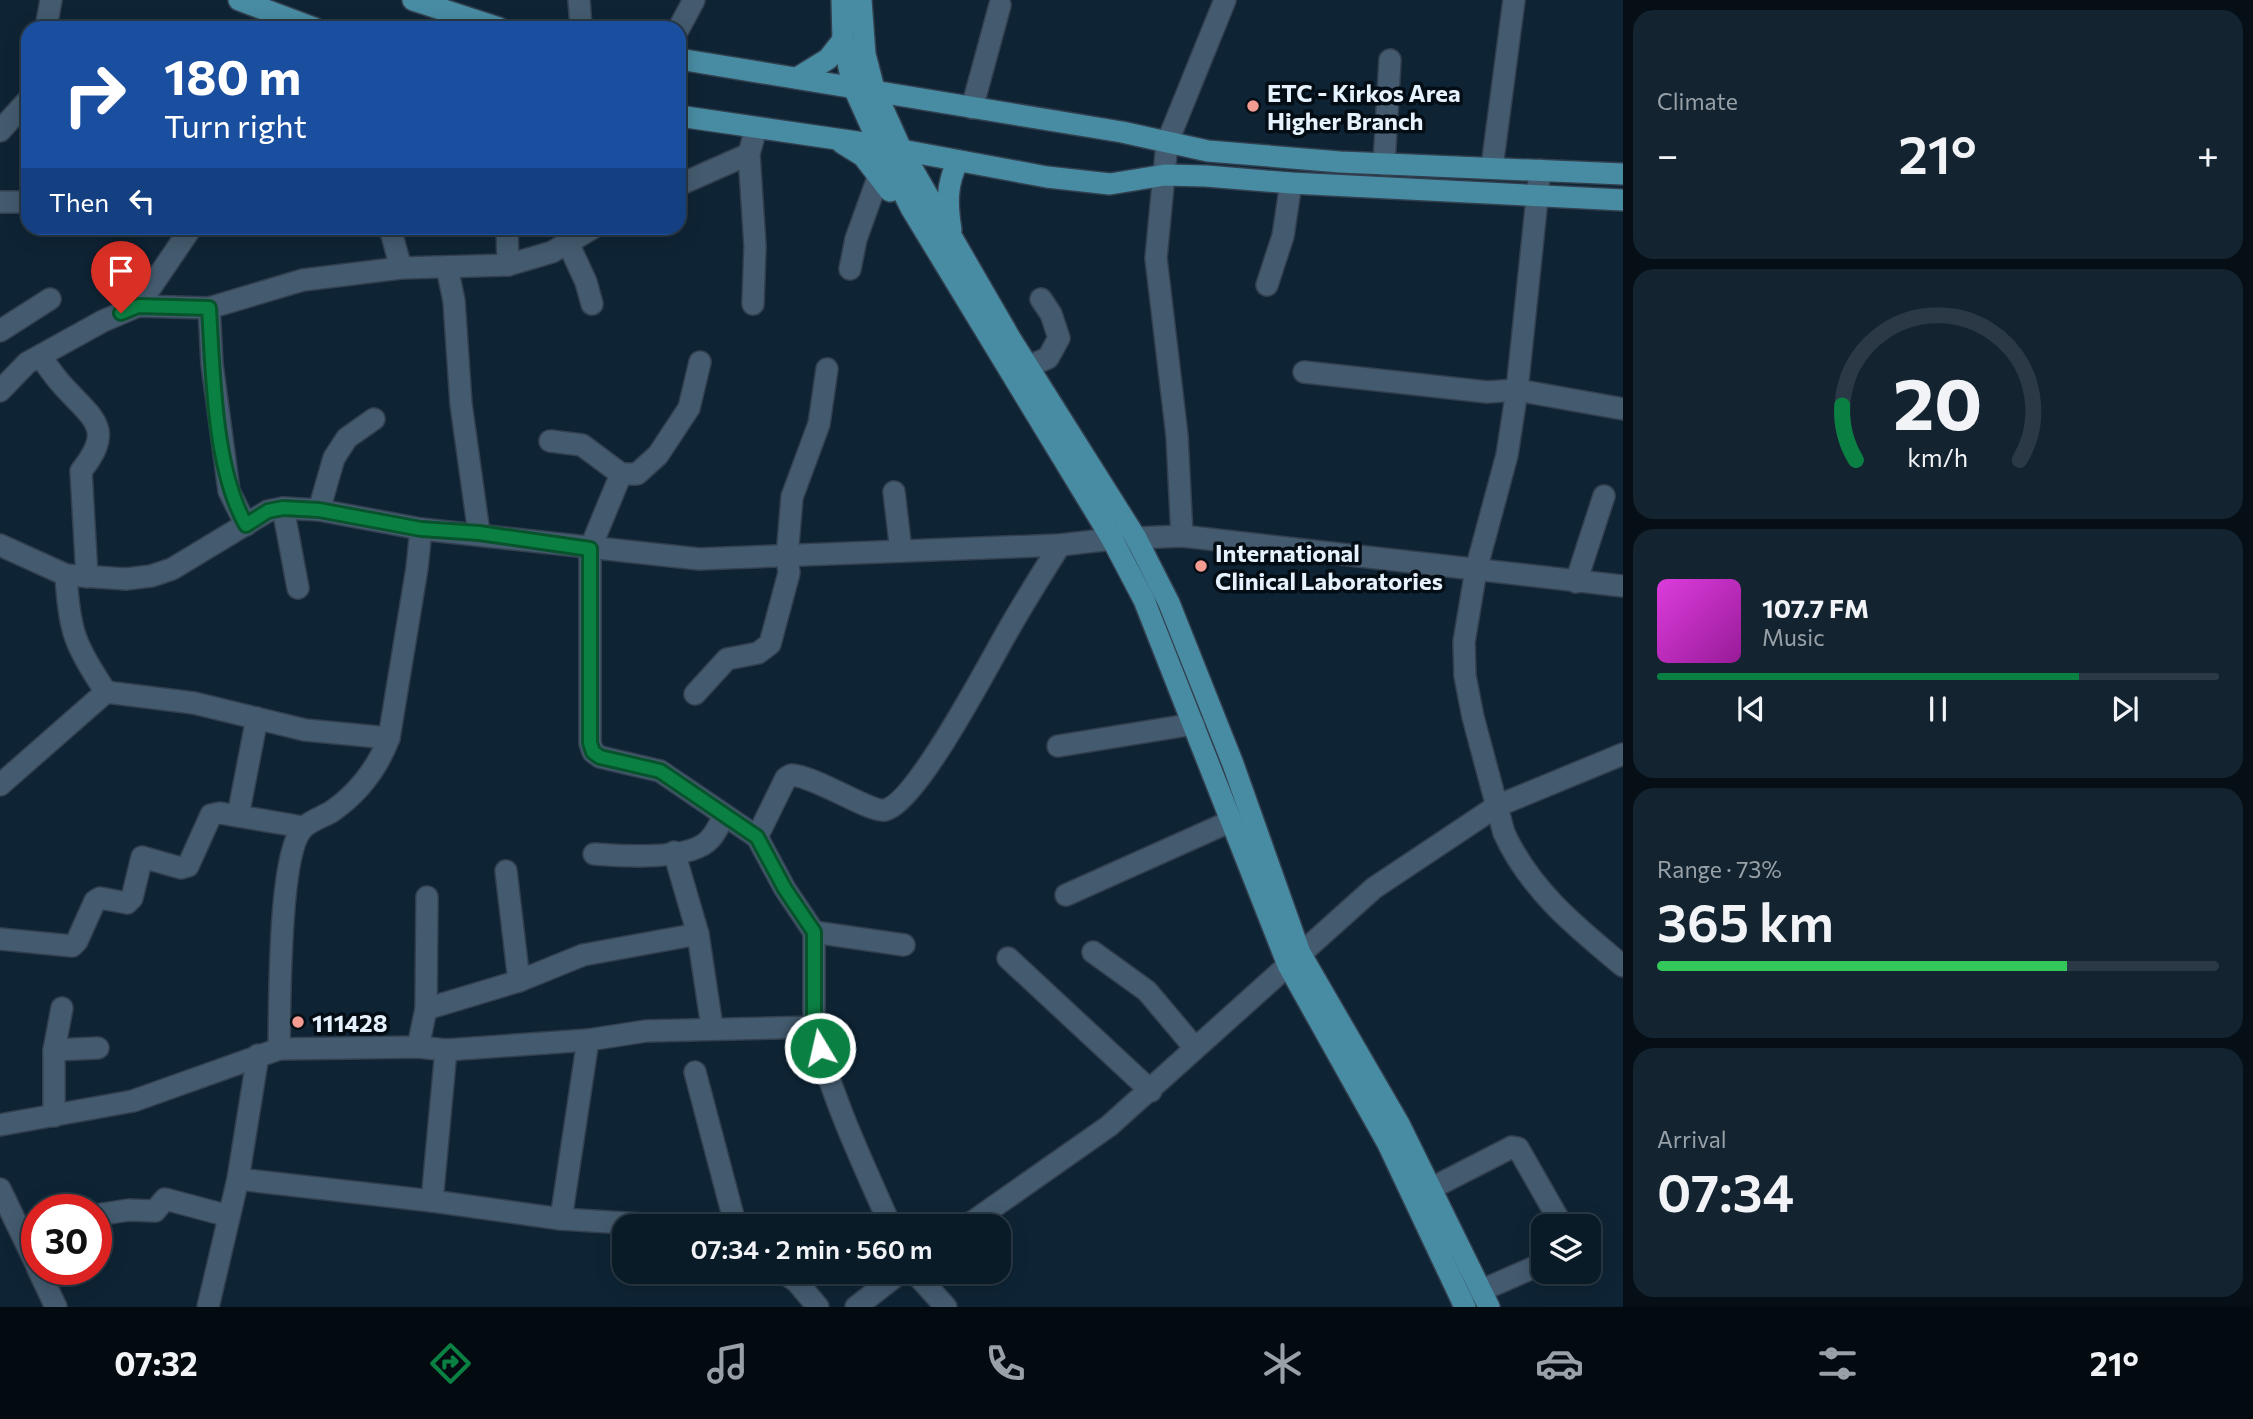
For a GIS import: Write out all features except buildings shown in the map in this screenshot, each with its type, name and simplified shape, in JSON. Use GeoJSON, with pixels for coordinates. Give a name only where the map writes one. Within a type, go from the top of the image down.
{"type":"FeatureCollection","features":[{"type":"Feature","properties":{"kind":"main road"},"geometry":{"type":"LineString","coordinates":[[239,0],[269,6],[295,21]]}},
{"type":"Feature","properties":{"kind":"main road"},"geometry":{"type":"LineString","coordinates":[[413,0],[478,21]]}},
{"type":"Feature","properties":{"kind":"main road"},"geometry":{"type":"LineString","coordinates":[[842,0],[843,40],[864,88],[902,151],[943,242],[1144,600],[1194,724],[1229,822],[1465,1307]]}},
{"type":"Feature","properties":{"kind":"main road"},"geometry":{"type":"LineString","coordinates":[[861,0],[865,54],[864,88],[880,146],[1029,366],[1136,538],[1169,603],[1209,703],[1294,959],[1399,1124],[1484,1299]]}},
{"type":"Feature","properties":{"kind":"main road"},"geometry":{"type":"LineString","coordinates":[[797,78],[828,59],[843,40]]}},
{"type":"Feature","properties":{"kind":"main road"},"geometry":{"type":"LineString","coordinates":[[865,54],[880,74],[916,97]]}},
{"type":"Feature","properties":{"kind":"main road"},"geometry":{"type":"LineString","coordinates":[[686,60],[1122,132],[1208,151],[1384,164],[1623,174]]}},
{"type":"Feature","properties":{"kind":"main road"},"geometry":{"type":"LineString","coordinates":[[686,117],[1110,184],[1165,175],[1623,200]]}},
{"type":"Feature","properties":{"kind":"main road"},"geometry":{"type":"LineString","coordinates":[[835,139],[863,156],[879,175],[912,228],[943,242]]}},
{"type":"Feature","properties":{"kind":"main road"},"geometry":{"type":"LineString","coordinates":[[943,242],[949,179],[958,161]]}},
{"type":"Feature","properties":{"kind":"street"},"geometry":{"type":"LineString","coordinates":[[47,21],[51,0]]}},
{"type":"Feature","properties":{"kind":"street"},"geometry":{"type":"LineString","coordinates":[[579,0],[580,21]]}},
{"type":"Feature","properties":{"kind":"street"},"geometry":{"type":"LineString","coordinates":[[683,21],[694,0]]}},
{"type":"Feature","properties":{"kind":"street"},"geometry":{"type":"LineString","coordinates":[[1182,536],[1177,436],[1156,258],[1167,143],[1225,0]]}},
{"type":"Feature","properties":{"kind":"street"},"geometry":{"type":"LineString","coordinates":[[1492,167],[1514,0]]}},
{"type":"Feature","properties":{"kind":"street"},"geometry":{"type":"LineString","coordinates":[[972,108],[1000,5]]}},
{"type":"Feature","properties":{"kind":"street"},"geometry":{"type":"LineString","coordinates":[[1384,164],[1390,60]]}},
{"type":"Feature","properties":{"kind":"street"},"geometry":{"type":"LineString","coordinates":[[0,131],[21,108]]}},
{"type":"Feature","properties":{"kind":"street"},"geometry":{"type":"LineString","coordinates":[[753,304],[755,246],[749,154],[756,128]]}},
{"type":"Feature","properties":{"kind":"street"},"geometry":{"type":"LineString","coordinates":[[686,182],[749,154]]}},
{"type":"Feature","properties":{"kind":"street"},"geometry":{"type":"LineString","coordinates":[[1540,170],[1517,390],[1507,455],[1476,570],[1464,642],[1465,676],[1504,833],[1513,853],[1536,886],[1562,914],[1623,966]]}},
{"type":"Feature","properties":{"kind":"street"},"geometry":{"type":"LineString","coordinates":[[850,269],[856,239],[879,175]]}},
{"type":"Feature","properties":{"kind":"street"},"geometry":{"type":"LineString","coordinates":[[1267,285],[1283,236],[1290,183]]}},
{"type":"Feature","properties":{"kind":"street"},"geometry":{"type":"LineString","coordinates":[[0,202],[21,202]]}},
{"type":"Feature","properties":{"kind":"street"},"geometry":{"type":"LineString","coordinates":[[138,306],[186,235]]}},
{"type":"Feature","properties":{"kind":"street"},"geometry":{"type":"LineString","coordinates":[[392,235],[401,268]]}},
{"type":"Feature","properties":{"kind":"street"},"geometry":{"type":"LineString","coordinates":[[507,235],[508,265]]}},
{"type":"Feature","properties":{"kind":"street"},"geometry":{"type":"LineString","coordinates":[[0,391],[27,363],[103,321],[138,306],[209,308],[303,280],[401,268],[508,265],[535,259],[581,235]]}},
{"type":"Feature","properties":{"kind":"street"},"geometry":{"type":"LineString","coordinates":[[568,243],[586,282],[592,304]]}},
{"type":"Feature","properties":{"kind":"street"},"geometry":{"type":"LineString","coordinates":[[447,267],[454,301],[461,404],[479,533]]}},
{"type":"Feature","properties":{"kind":"street"},"geometry":{"type":"LineString","coordinates":[[0,331],[50,299]]}},
{"type":"Feature","properties":{"kind":"street"},"geometry":{"type":"LineString","coordinates":[[1029,366],[1048,358],[1059,338],[1054,320],[1041,299]]}},
{"type":"Feature","properties":{"kind":"street"},"geometry":{"type":"LineString","coordinates":[[209,308],[212,364],[229,491],[246,525]]}},
{"type":"Feature","properties":{"kind":"street"},"geometry":{"type":"LineString","coordinates":[[41,357],[63,387],[94,417],[99,428],[96,452],[81,471],[72,635],[81,656],[106,692],[194,703],[304,730],[389,738]]}},
{"type":"Feature","properties":{"kind":"street"},"geometry":{"type":"LineString","coordinates":[[550,441],[582,445],[621,474],[637,474],[658,455],[689,408],[700,362]]}},
{"type":"Feature","properties":{"kind":"street"},"geometry":{"type":"LineString","coordinates":[[695,694],[727,659],[758,653],[770,644],[789,573],[787,557],[792,497],[819,424],[827,369]]}},
{"type":"Feature","properties":{"kind":"street"},"geometry":{"type":"LineString","coordinates":[[1304,372],[1487,392],[1517,390],[1623,409]]}},
{"type":"Feature","properties":{"kind":"street"},"geometry":{"type":"LineString","coordinates":[[319,510],[334,458],[347,438],[374,419]]}},
{"type":"Feature","properties":{"kind":"street"},"geometry":{"type":"LineString","coordinates":[[621,474],[590,549],[590,743],[593,752],[600,757],[660,771],[757,837],[785,889],[814,932],[814,1027],[833,1092],[885,1214]]}},
{"type":"Feature","properties":{"kind":"street"},"geometry":{"type":"LineString","coordinates":[[894,492],[901,551]]}},
{"type":"Feature","properties":{"kind":"street"},"geometry":{"type":"LineString","coordinates":[[1576,582],[1604,496]]}},
{"type":"Feature","properties":{"kind":"street"},"geometry":{"type":"LineString","coordinates":[[283,508],[298,588]]}},
{"type":"Feature","properties":{"kind":"street"},"geometry":{"type":"LineString","coordinates":[[0,545],[77,576],[126,579],[172,569],[268,511],[283,508],[319,510],[421,529],[479,533],[668,558],[787,557],[1060,545],[1112,539],[1182,536],[1623,586]]}},
{"type":"Feature","properties":{"kind":"street"},"geometry":{"type":"LineString","coordinates":[[279,1049],[284,921],[295,841],[303,827],[342,804],[379,764],[389,738],[421,529]]}},
{"type":"Feature","properties":{"kind":"street"},"geometry":{"type":"LineString","coordinates":[[757,837],[786,778],[791,775],[833,788],[875,809],[884,810],[894,805],[914,782],[967,706],[1010,626],[1060,545]]}},
{"type":"Feature","properties":{"kind":"street"},"geometry":{"type":"LineString","coordinates":[[0,785],[106,692]]}},
{"type":"Feature","properties":{"kind":"street"},"geometry":{"type":"LineString","coordinates":[[239,817],[257,718]]}},
{"type":"Feature","properties":{"kind":"street"},"geometry":{"type":"LineString","coordinates":[[1058,746],[1194,724]]}},
{"type":"Feature","properties":{"kind":"street"},"geometry":{"type":"LineString","coordinates":[[984,1214],[1109,1126],[1151,1091],[1195,1048],[1383,881],[1497,806],[1623,754]]}},
{"type":"Feature","properties":{"kind":"street"},"geometry":{"type":"LineString","coordinates":[[0,939],[72,946],[77,941],[95,901],[100,898],[127,903],[132,898],[142,857],[188,866],[206,819],[220,813],[303,827]]}},
{"type":"Feature","properties":{"kind":"street"},"geometry":{"type":"LineString","coordinates":[[594,854],[627,856],[687,851],[710,840],[724,816]]}},
{"type":"Feature","properties":{"kind":"street"},"geometry":{"type":"LineString","coordinates":[[1066,895],[1229,822]]}},
{"type":"Feature","properties":{"kind":"street"},"geometry":{"type":"LineString","coordinates":[[674,852],[698,934],[712,1027]]}},
{"type":"Feature","properties":{"kind":"street"},"geometry":{"type":"LineString","coordinates":[[506,871],[519,981]]}},
{"type":"Feature","properties":{"kind":"street"},"geometry":{"type":"LineString","coordinates":[[418,1047],[426,1009],[427,897]]}},
{"type":"Feature","properties":{"kind":"street"},"geometry":{"type":"LineString","coordinates":[[814,932],[904,946]]}},
{"type":"Feature","properties":{"kind":"street"},"geometry":{"type":"LineString","coordinates":[[426,1009],[519,981],[583,955],[698,934]]}},
{"type":"Feature","properties":{"kind":"street"},"geometry":{"type":"LineString","coordinates":[[1093,953],[1147,991],[1195,1048]]}},
{"type":"Feature","properties":{"kind":"street"},"geometry":{"type":"LineString","coordinates":[[1007,958],[1151,1091]]}},
{"type":"Feature","properties":{"kind":"street"},"geometry":{"type":"LineString","coordinates":[[54,1116],[54,1050],[62,1008]]}},
{"type":"Feature","properties":{"kind":"street"},"geometry":{"type":"LineString","coordinates":[[0,1125],[161,1093],[279,1049],[418,1047],[446,1050],[588,1040],[646,1031],[712,1027],[814,1027]]}},
{"type":"Feature","properties":{"kind":"street"},"geometry":{"type":"LineString","coordinates":[[561,1219],[588,1040]]}},
{"type":"Feature","properties":{"kind":"street"},"geometry":{"type":"LineString","coordinates":[[54,1050],[99,1048]]}},
{"type":"Feature","properties":{"kind":"street"},"geometry":{"type":"LineString","coordinates":[[432,1201],[446,1050]]}},
{"type":"Feature","properties":{"kind":"street"},"geometry":{"type":"LineString","coordinates":[[208,1307],[237,1180],[258,1055]]}},
{"type":"Feature","properties":{"kind":"street"},"geometry":{"type":"LineString","coordinates":[[695,1072],[733,1214]]}},
{"type":"Feature","properties":{"kind":"street"},"geometry":{"type":"LineString","coordinates":[[1430,1189],[1512,1147],[1518,1148],[1556,1214]]}},
{"type":"Feature","properties":{"kind":"street"},"geometry":{"type":"LineString","coordinates":[[237,1180],[432,1201],[561,1219],[612,1222]]}},
{"type":"Feature","properties":{"kind":"street"},"geometry":{"type":"LineString","coordinates":[[0,1189],[21,1215]]}},
{"type":"Feature","properties":{"kind":"street"},"geometry":{"type":"LineString","coordinates":[[112,1213],[155,1211],[164,1199],[229,1216]]}},
{"type":"Feature","properties":{"kind":"street"},"geometry":{"type":"LineString","coordinates":[[1484,1299],[1531,1270]]}},
{"type":"Feature","properties":{"kind":"street"},"geometry":{"type":"LineString","coordinates":[[799,1284],[818,1307]]}},
{"type":"Feature","properties":{"kind":"street"},"geometry":{"type":"LineString","coordinates":[[856,1307],[886,1284]]}},
{"type":"Feature","properties":{"kind":"street"},"geometry":{"type":"LineString","coordinates":[[925,1284],[946,1307]]}},
{"type":"Feature","properties":{"kind":"street"},"geometry":{"type":"LineString","coordinates":[[46,1285],[56,1307]]}},
{"type":"Feature","properties":{"kind":"place","name":"ETC - Kirkos Area Higher Branch"},"geometry":{"type":"Point","coordinates":[1253,106]}},
{"type":"Feature","properties":{"kind":"place","name":"International Clinical Laboratories"},"geometry":{"type":"Point","coordinates":[1201,566]}},
{"type":"Feature","properties":{"kind":"place","name":"111428"},"geometry":{"type":"Point","coordinates":[298,1022]}},
{"type":"Feature","properties":{"kind":"route"},"geometry":{"type":"LineString","coordinates":[[121,313],[138,306],[209,308],[212,364],[229,491],[246,525],[268,511],[283,508],[319,510],[421,529],[479,533],[590,549],[590,743],[593,752],[600,757],[660,771],[757,837],[785,889],[814,932],[814,1027],[820,1048]]}}]}
